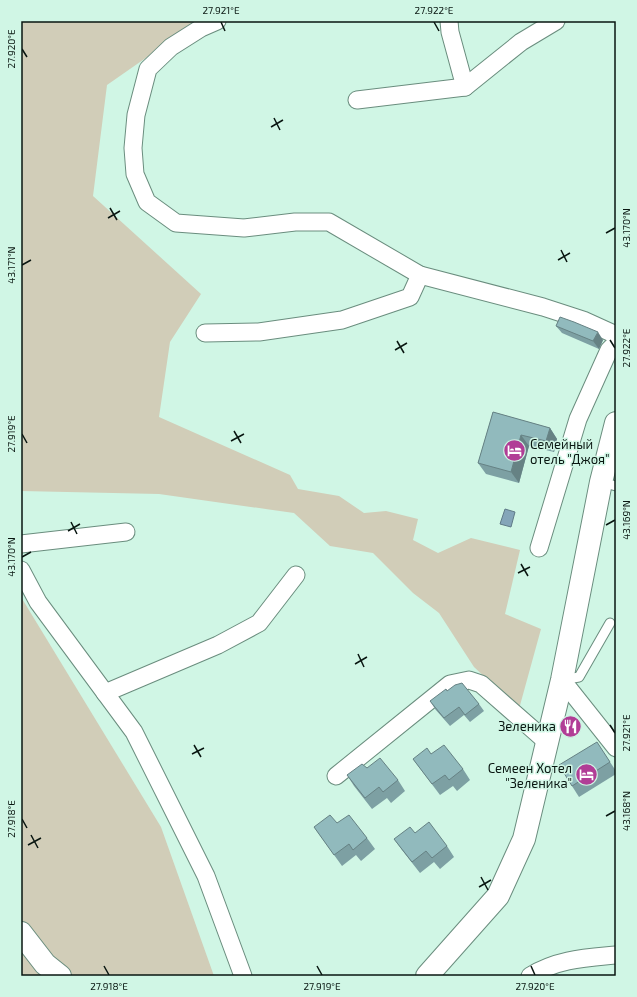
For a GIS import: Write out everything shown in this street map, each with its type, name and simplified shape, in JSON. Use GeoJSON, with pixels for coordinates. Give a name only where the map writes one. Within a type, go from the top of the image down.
{"type":"FeatureCollection","features":[{"type":"Feature","properties":{"kind":"main road"},"geometry":{"type":"LineString","coordinates":[[427,976],[498,896],[524,838],[609,484],[616,423]]}},
{"type":"Feature","properties":{"kind":"main road"},"geometry":{"type":"LineString","coordinates":[[21,933],[45,964],[60,976]]}},
{"type":"Feature","properties":{"kind":"street"},"geometry":{"type":"LineString","coordinates":[[217,21],[201,28],[171,47],[148,69],[143,82],[136,115],[134,148],[135,174],[147,202],[176,223],[244,228],[295,222],[329,222],[420,275],[543,307],[583,320],[616,335]]}},
{"type":"Feature","properties":{"kind":"street"},"geometry":{"type":"LineString","coordinates":[[449,21],[450,32],[465,87]]}},
{"type":"Feature","properties":{"kind":"street"},"geometry":{"type":"LineString","coordinates":[[357,100],[465,87],[521,42],[556,21]]}},
{"type":"Feature","properties":{"kind":"street"},"geometry":{"type":"LineString","coordinates":[[205,333],[259,332],[342,320],[410,297],[420,275]]}},
{"type":"Feature","properties":{"kind":"street"},"geometry":{"type":"LineString","coordinates":[[539,548],[578,419],[608,350],[616,343]]}},
{"type":"Feature","properties":{"kind":"street"},"geometry":{"type":"LineString","coordinates":[[21,544],[126,532]]}},
{"type":"Feature","properties":{"kind":"street"},"geometry":{"type":"LineString","coordinates":[[21,570],[38,602],[134,732],[206,876],[243,976]]}},
{"type":"Feature","properties":{"kind":"street"},"geometry":{"type":"LineString","coordinates":[[105,693],[218,645],[259,623],[296,575]]}},
{"type":"Feature","properties":{"kind":"street"},"geometry":{"type":"LineString","coordinates":[[336,776],[450,684],[469,680],[481,684],[547,742]]}},
{"type":"Feature","properties":{"kind":"street"},"geometry":{"type":"LineString","coordinates":[[562,680],[616,748]]}},
{"type":"Feature","properties":{"kind":"street"},"geometry":{"type":"LineString","coordinates":[[530,976],[539,970],[552,971],[572,959],[616,955]]}},
{"type":"Feature","properties":{"kind":"lane"},"geometry":{"type":"LineString","coordinates":[[562,680],[579,677],[610,623]]}},
{"type":"Feature","properties":{"kind":"shaded area"},"geometry":{"type":"Polygon","coordinates":[[[21,21],[202,21],[196,23],[107,85],[93,196],[201,294],[170,342],[159,417],[290,475],[298,489],[339,496],[364,513],[386,511],[418,519],[413,540],[438,553],[471,538],[520,550],[505,614],[541,629],[519,709],[474,667],[439,613],[413,593],[373,553],[330,546],[294,513],[159,494],[21,491],[21,21]]]}},
{"type":"Feature","properties":{"kind":"shaded area"},"geometry":{"type":"Polygon","coordinates":[[[21,597],[161,827],[214,976],[21,976],[21,597]]]}},
{"type":"Feature","properties":{"kind":"water"},"geometry":{"type":"Polygon","coordinates":[[[505,509],[515,512],[511,527],[500,524],[505,509]]]}},
{"type":"Feature","properties":{"kind":"building"},"geometry":{"type":"Polygon","coordinates":[[[560,317],[598,332],[593,341],[556,326],[560,317]]]}},
{"type":"Feature","properties":{"kind":"building"},"geometry":{"type":"Polygon","coordinates":[[[493,412],[550,428],[546,441],[521,435],[511,472],[478,463],[493,412]]]}},
{"type":"Feature","properties":{"kind":"building"},"geometry":{"type":"Polygon","coordinates":[[[462,683],[479,704],[465,715],[459,707],[444,718],[430,701],[446,689],[447,691],[455,685],[462,683]]]}},
{"type":"Feature","properties":{"kind":"building"},"geometry":{"type":"Polygon","coordinates":[[[597,742],[610,762],[572,786],[559,765],[597,742]]]}},
{"type":"Feature","properties":{"kind":"building"},"geometry":{"type":"Polygon","coordinates":[[[444,745],[463,769],[449,780],[445,775],[432,784],[413,759],[427,748],[431,754],[444,745]]]}},
{"type":"Feature","properties":{"kind":"building"},"geometry":{"type":"Polygon","coordinates":[[[380,758],[398,780],[383,792],[379,787],[365,798],[347,775],[362,764],[367,768],[380,758]]]}},
{"type":"Feature","properties":{"kind":"building"},"geometry":{"type":"Polygon","coordinates":[[[330,815],[337,823],[349,815],[367,838],[353,850],[349,844],[334,855],[314,827],[330,815]]]}},
{"type":"Feature","properties":{"kind":"building"},"geometry":{"type":"Polygon","coordinates":[[[429,822],[447,846],[432,858],[426,851],[412,862],[394,839],[410,827],[415,833],[429,822]]]}},
{"type":"Feature","properties":{"kind":"place","name":"Семейный отель \"Джоя\""},"geometry":{"type":"Point","coordinates":[514,451]}},
{"type":"Feature","properties":{"kind":"place","name":"Зеленика"},"geometry":{"type":"Point","coordinates":[571,726]}},
{"type":"Feature","properties":{"kind":"place","name":"Семеен Хотел \"Зеленика\""},"geometry":{"type":"Point","coordinates":[587,775]}}]}
